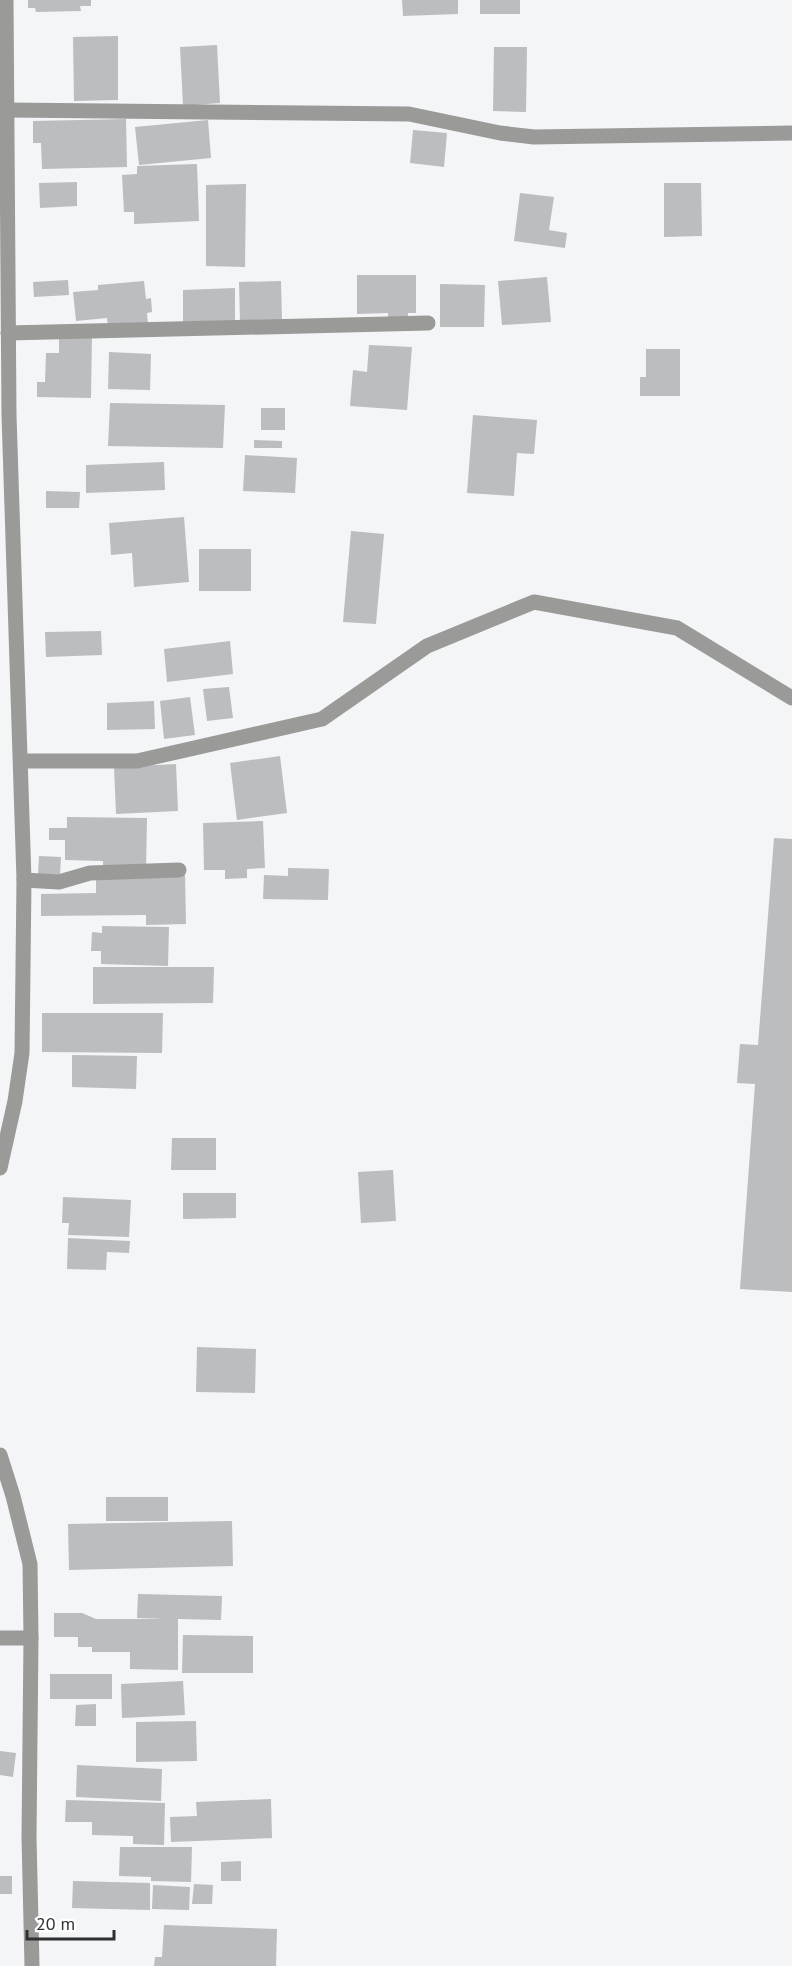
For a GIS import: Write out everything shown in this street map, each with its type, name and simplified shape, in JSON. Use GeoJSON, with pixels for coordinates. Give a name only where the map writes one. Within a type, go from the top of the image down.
{"type":"FeatureCollection","features":[{"type":"Feature","properties":{"kind":"street"},"geometry":{"type":"LineString","coordinates":[[0,1168],[15,1101],[22,1053],[24,880],[21,761],[4,415],[8,333],[4,311],[7,110],[3,80],[6,0]]}},
{"type":"Feature","properties":{"kind":"street"},"geometry":{"type":"LineString","coordinates":[[7,110],[409,114],[500,133],[534,137],[792,133]]}},
{"type":"Feature","properties":{"kind":"street"},"geometry":{"type":"LineString","coordinates":[[8,333],[428,323]]}},
{"type":"Feature","properties":{"kind":"street"},"geometry":{"type":"LineString","coordinates":[[21,761],[137,760],[322,719],[427,646],[534,602],[677,628],[792,698]]}},
{"type":"Feature","properties":{"kind":"street"},"geometry":{"type":"LineString","coordinates":[[24,880],[60,882],[90,873],[179,870]]}},
{"type":"Feature","properties":{"kind":"street"},"geometry":{"type":"LineString","coordinates":[[0,1455],[4,1483],[13,1496],[30,1564],[29,1837],[32,1966]]}},
{"type":"Feature","properties":{"kind":"street"},"geometry":{"type":"LineString","coordinates":[[0,1638],[31,1638]]}},
{"type":"Feature","properties":{"kind":"building"},"geometry":{"type":"Polygon","coordinates":[[[28,0],[91,0],[91,6],[80,6],[81,11],[36,12],[35,8],[28,8],[28,0]]]}},
{"type":"Feature","properties":{"kind":"building"},"geometry":{"type":"Polygon","coordinates":[[[402,0],[458,0],[458,14],[403,16],[402,0]]]}},
{"type":"Feature","properties":{"kind":"building"},"geometry":{"type":"Polygon","coordinates":[[[480,0],[520,0],[520,14],[480,14],[480,0]]]}},
{"type":"Feature","properties":{"kind":"building"},"geometry":{"type":"Polygon","coordinates":[[[118,36],[118,100],[74,101],[73,37],[118,36]]]}},
{"type":"Feature","properties":{"kind":"building"},"geometry":{"type":"Polygon","coordinates":[[[217,45],[220,103],[183,106],[180,47],[217,45]]]}},
{"type":"Feature","properties":{"kind":"building"},"geometry":{"type":"Polygon","coordinates":[[[494,47],[527,47],[526,112],[493,111],[494,47]]]}},
{"type":"Feature","properties":{"kind":"building"},"geometry":{"type":"Polygon","coordinates":[[[126,119],[127,167],[42,169],[41,143],[33,143],[33,121],[126,119]]]}},
{"type":"Feature","properties":{"kind":"building"},"geometry":{"type":"Polygon","coordinates":[[[208,120],[211,158],[139,165],[135,127],[208,120]]]}},
{"type":"Feature","properties":{"kind":"building"},"geometry":{"type":"Polygon","coordinates":[[[413,130],[447,133],[444,167],[410,163],[413,130]]]}},
{"type":"Feature","properties":{"kind":"building"},"geometry":{"type":"Polygon","coordinates":[[[197,164],[199,221],[134,224],[134,212],[124,212],[122,175],[137,174],[137,166],[197,164]]]}},
{"type":"Feature","properties":{"kind":"building"},"geometry":{"type":"Polygon","coordinates":[[[77,182],[77,206],[40,208],[39,183],[77,182]]]}},
{"type":"Feature","properties":{"kind":"building"},"geometry":{"type":"Polygon","coordinates":[[[664,183],[701,183],[702,236],[664,237],[664,183]]]}},
{"type":"Feature","properties":{"kind":"building"},"geometry":{"type":"Polygon","coordinates":[[[246,184],[245,267],[206,266],[206,185],[246,184]]]}},
{"type":"Feature","properties":{"kind":"building"},"geometry":{"type":"Polygon","coordinates":[[[520,193],[554,197],[549,230],[567,233],[565,248],[514,241],[520,193]]]}},
{"type":"Feature","properties":{"kind":"building"},"geometry":{"type":"Polygon","coordinates":[[[357,275],[416,275],[416,313],[408,313],[408,320],[388,320],[388,313],[357,314],[357,275]]]}},
{"type":"Feature","properties":{"kind":"building"},"geometry":{"type":"Polygon","coordinates":[[[547,277],[551,322],[502,325],[498,281],[547,277]]]}},
{"type":"Feature","properties":{"kind":"building"},"geometry":{"type":"Polygon","coordinates":[[[68,280],[69,295],[34,297],[33,282],[68,280]]]}},
{"type":"Feature","properties":{"kind":"building"},"geometry":{"type":"Polygon","coordinates":[[[144,281],[146,299],[151,298],[152,312],[147,313],[148,325],[108,329],[107,318],[76,321],[73,292],[98,290],[98,285],[144,281]]]}},
{"type":"Feature","properties":{"kind":"building"},"geometry":{"type":"Polygon","coordinates":[[[281,281],[282,321],[240,322],[239,282],[281,281]]]}},
{"type":"Feature","properties":{"kind":"building"},"geometry":{"type":"Polygon","coordinates":[[[440,284],[485,285],[484,327],[440,327],[440,284]]]}},
{"type":"Feature","properties":{"kind":"building"},"geometry":{"type":"Polygon","coordinates":[[[235,288],[235,321],[183,322],[183,290],[235,288]]]}},
{"type":"Feature","properties":{"kind":"building"},"geometry":{"type":"Polygon","coordinates":[[[59,333],[92,334],[91,398],[37,397],[37,382],[45,382],[46,353],[59,353],[59,333]]]}},
{"type":"Feature","properties":{"kind":"building"},"geometry":{"type":"Polygon","coordinates":[[[369,345],[412,347],[407,410],[350,406],[353,370],[367,372],[369,345]]]}},
{"type":"Feature","properties":{"kind":"building"},"geometry":{"type":"Polygon","coordinates":[[[646,349],[680,349],[680,396],[640,396],[640,377],[646,377],[646,349]]]}},
{"type":"Feature","properties":{"kind":"building"},"geometry":{"type":"Polygon","coordinates":[[[109,352],[151,354],[150,390],[108,389],[109,352]]]}},
{"type":"Feature","properties":{"kind":"building"},"geometry":{"type":"Polygon","coordinates":[[[110,403],[225,405],[223,448],[108,446],[110,403]]]}},
{"type":"Feature","properties":{"kind":"building"},"geometry":{"type":"Polygon","coordinates":[[[261,408],[285,408],[285,430],[261,430],[261,408]]]}},
{"type":"Feature","properties":{"kind":"building"},"geometry":{"type":"Polygon","coordinates":[[[473,415],[537,420],[534,454],[517,453],[514,496],[467,493],[473,415]]]}},
{"type":"Feature","properties":{"kind":"building"},"geometry":{"type":"Polygon","coordinates":[[[254,440],[282,441],[282,448],[254,448],[254,440]]]}},
{"type":"Feature","properties":{"kind":"building"},"geometry":{"type":"Polygon","coordinates":[[[245,455],[297,458],[295,493],[243,491],[245,455]]]}},
{"type":"Feature","properties":{"kind":"building"},"geometry":{"type":"Polygon","coordinates":[[[164,462],[165,490],[86,493],[86,465],[164,462]]]}},
{"type":"Feature","properties":{"kind":"building"},"geometry":{"type":"Polygon","coordinates":[[[46,491],[80,492],[79,508],[46,508],[46,491]]]}},
{"type":"Feature","properties":{"kind":"building"},"geometry":{"type":"Polygon","coordinates":[[[184,517],[189,582],[134,587],[132,553],[111,555],[109,523],[184,517]]]}},
{"type":"Feature","properties":{"kind":"building"},"geometry":{"type":"Polygon","coordinates":[[[351,531],[384,534],[376,624],[343,622],[351,531]]]}},
{"type":"Feature","properties":{"kind":"building"},"geometry":{"type":"Polygon","coordinates":[[[199,549],[251,549],[251,591],[199,591],[199,549]]]}},
{"type":"Feature","properties":{"kind":"building"},"geometry":{"type":"Polygon","coordinates":[[[101,631],[102,655],[46,657],[45,632],[101,631]]]}},
{"type":"Feature","properties":{"kind":"building"},"geometry":{"type":"Polygon","coordinates":[[[230,641],[233,674],[167,682],[164,649],[230,641]]]}},
{"type":"Feature","properties":{"kind":"building"},"geometry":{"type":"Polygon","coordinates":[[[229,687],[233,718],[207,721],[203,689],[229,687]]]}},
{"type":"Feature","properties":{"kind":"building"},"geometry":{"type":"Polygon","coordinates":[[[190,697],[195,735],[164,739],[160,701],[190,697]]]}},
{"type":"Feature","properties":{"kind":"building"},"geometry":{"type":"Polygon","coordinates":[[[154,701],[155,729],[107,730],[107,703],[154,701]]]}},
{"type":"Feature","properties":{"kind":"building"},"geometry":{"type":"Polygon","coordinates":[[[280,756],[287,813],[237,820],[230,763],[280,756]]]}},
{"type":"Feature","properties":{"kind":"building"},"geometry":{"type":"Polygon","coordinates":[[[176,764],[178,811],[116,814],[114,767],[176,764]]]}},
{"type":"Feature","properties":{"kind":"building"},"geometry":{"type":"Polygon","coordinates":[[[67,817],[147,818],[146,870],[103,870],[103,861],[65,860],[65,840],[49,840],[49,828],[67,828],[67,817]]]}},
{"type":"Feature","properties":{"kind":"building"},"geometry":{"type":"Polygon","coordinates":[[[263,821],[265,868],[247,869],[247,878],[225,879],[225,870],[204,870],[203,823],[263,821]]]}},
{"type":"Feature","properties":{"kind":"building"},"geometry":{"type":"Polygon","coordinates":[[[774,838],[792,839],[792,1292],[740,1289],[755,1084],[737,1083],[740,1044],[758,1045],[774,838]]]}},
{"type":"Feature","properties":{"kind":"building"},"geometry":{"type":"Polygon","coordinates":[[[39,856],[61,857],[60,875],[38,874],[39,856]]]}},
{"type":"Feature","properties":{"kind":"building"},"geometry":{"type":"Polygon","coordinates":[[[288,868],[329,869],[328,900],[263,899],[264,875],[288,876],[288,868]]]}},
{"type":"Feature","properties":{"kind":"building"},"geometry":{"type":"Polygon","coordinates":[[[185,873],[186,924],[146,925],[146,915],[41,916],[41,894],[96,893],[96,875],[185,873]]]}},
{"type":"Feature","properties":{"kind":"building"},"geometry":{"type":"Polygon","coordinates":[[[102,926],[169,927],[168,966],[101,964],[101,951],[91,951],[92,932],[102,933],[102,926]]]}},
{"type":"Feature","properties":{"kind":"building"},"geometry":{"type":"Polygon","coordinates":[[[93,967],[214,967],[213,1003],[93,1004],[93,967]]]}},
{"type":"Feature","properties":{"kind":"building"},"geometry":{"type":"Polygon","coordinates":[[[42,1013],[163,1013],[162,1053],[42,1052],[42,1013]]]}},
{"type":"Feature","properties":{"kind":"building"},"geometry":{"type":"Polygon","coordinates":[[[72,1055],[137,1056],[136,1089],[72,1087],[72,1055]]]}},
{"type":"Feature","properties":{"kind":"building"},"geometry":{"type":"Polygon","coordinates":[[[172,1138],[216,1138],[216,1170],[171,1170],[172,1138]]]}},
{"type":"Feature","properties":{"kind":"building"},"geometry":{"type":"Polygon","coordinates":[[[393,1170],[396,1221],[361,1223],[358,1172],[393,1170]]]}},
{"type":"Feature","properties":{"kind":"building"},"geometry":{"type":"Polygon","coordinates":[[[183,1193],[236,1193],[236,1218],[183,1219],[183,1193]]]}},
{"type":"Feature","properties":{"kind":"building"},"geometry":{"type":"Polygon","coordinates":[[[63,1197],[131,1200],[129,1237],[68,1235],[69,1223],[62,1223],[63,1197]]]}},
{"type":"Feature","properties":{"kind":"building"},"geometry":{"type":"Polygon","coordinates":[[[68,1238],[130,1241],[129,1253],[107,1252],[106,1270],[67,1269],[68,1238]]]}},
{"type":"Feature","properties":{"kind":"building"},"geometry":{"type":"Polygon","coordinates":[[[197,1347],[256,1349],[255,1393],[196,1392],[197,1347]]]}},
{"type":"Feature","properties":{"kind":"building"},"geometry":{"type":"Polygon","coordinates":[[[106,1497],[168,1497],[168,1521],[106,1521],[106,1497]]]}},
{"type":"Feature","properties":{"kind":"building"},"geometry":{"type":"Polygon","coordinates":[[[232,1521],[233,1566],[69,1570],[68,1524],[232,1521]]]}},
{"type":"Feature","properties":{"kind":"building"},"geometry":{"type":"Polygon","coordinates":[[[138,1594],[222,1596],[221,1620],[178,1619],[178,1670],[130,1669],[130,1652],[92,1652],[92,1647],[78,1647],[78,1637],[54,1637],[54,1613],[82,1613],[96,1619],[165,1619],[137,1618],[138,1594]]]}},
{"type":"Feature","properties":{"kind":"building"},"geometry":{"type":"Polygon","coordinates":[[[183,1635],[253,1636],[253,1673],[182,1673],[183,1635]]]}},
{"type":"Feature","properties":{"kind":"building"},"geometry":{"type":"Polygon","coordinates":[[[50,1674],[112,1674],[112,1699],[50,1699],[50,1674]]]}},
{"type":"Feature","properties":{"kind":"building"},"geometry":{"type":"Polygon","coordinates":[[[183,1681],[185,1715],[122,1718],[121,1684],[183,1681]]]}},
{"type":"Feature","properties":{"kind":"building"},"geometry":{"type":"Polygon","coordinates":[[[96,1704],[96,1726],[75,1726],[76,1705],[96,1704]]]}},
{"type":"Feature","properties":{"kind":"building"},"geometry":{"type":"Polygon","coordinates":[[[196,1721],[197,1761],[136,1762],[136,1722],[196,1721]]]}},
{"type":"Feature","properties":{"kind":"building"},"geometry":{"type":"Polygon","coordinates":[[[0,1751],[16,1753],[13,1777],[0,1775],[0,1751]]]}},
{"type":"Feature","properties":{"kind":"building"},"geometry":{"type":"Polygon","coordinates":[[[77,1765],[162,1769],[161,1801],[76,1797],[77,1765]]]}},
{"type":"Feature","properties":{"kind":"building"},"geometry":{"type":"Polygon","coordinates":[[[271,1799],[272,1838],[171,1842],[170,1817],[197,1816],[196,1802],[271,1799]]]}},
{"type":"Feature","properties":{"kind":"building"},"geometry":{"type":"Polygon","coordinates":[[[66,1800],[165,1803],[164,1845],[133,1844],[133,1836],[92,1835],[92,1822],[65,1822],[66,1800]]]}},
{"type":"Feature","properties":{"kind":"building"},"geometry":{"type":"Polygon","coordinates":[[[120,1847],[192,1847],[191,1882],[151,1881],[151,1877],[119,1876],[120,1847]]]}},
{"type":"Feature","properties":{"kind":"building"},"geometry":{"type":"Polygon","coordinates":[[[241,1861],[241,1881],[221,1881],[221,1862],[241,1861]]]}},
{"type":"Feature","properties":{"kind":"building"},"geometry":{"type":"Polygon","coordinates":[[[0,1876],[12,1876],[12,1894],[0,1894],[0,1876]]]}},
{"type":"Feature","properties":{"kind":"building"},"geometry":{"type":"Polygon","coordinates":[[[73,1881],[150,1883],[150,1910],[72,1908],[73,1881]]]}},
{"type":"Feature","properties":{"kind":"building"},"geometry":{"type":"Polygon","coordinates":[[[194,1884],[213,1885],[212,1904],[192,1904],[194,1884]]]}},
{"type":"Feature","properties":{"kind":"building"},"geometry":{"type":"Polygon","coordinates":[[[153,1885],[190,1887],[189,1910],[152,1909],[153,1885]]]}},
{"type":"Feature","properties":{"kind":"building"},"geometry":{"type":"Polygon","coordinates":[[[164,1925],[277,1929],[276,1966],[154,1966],[155,1957],[162,1957],[164,1925]]]}}]}
